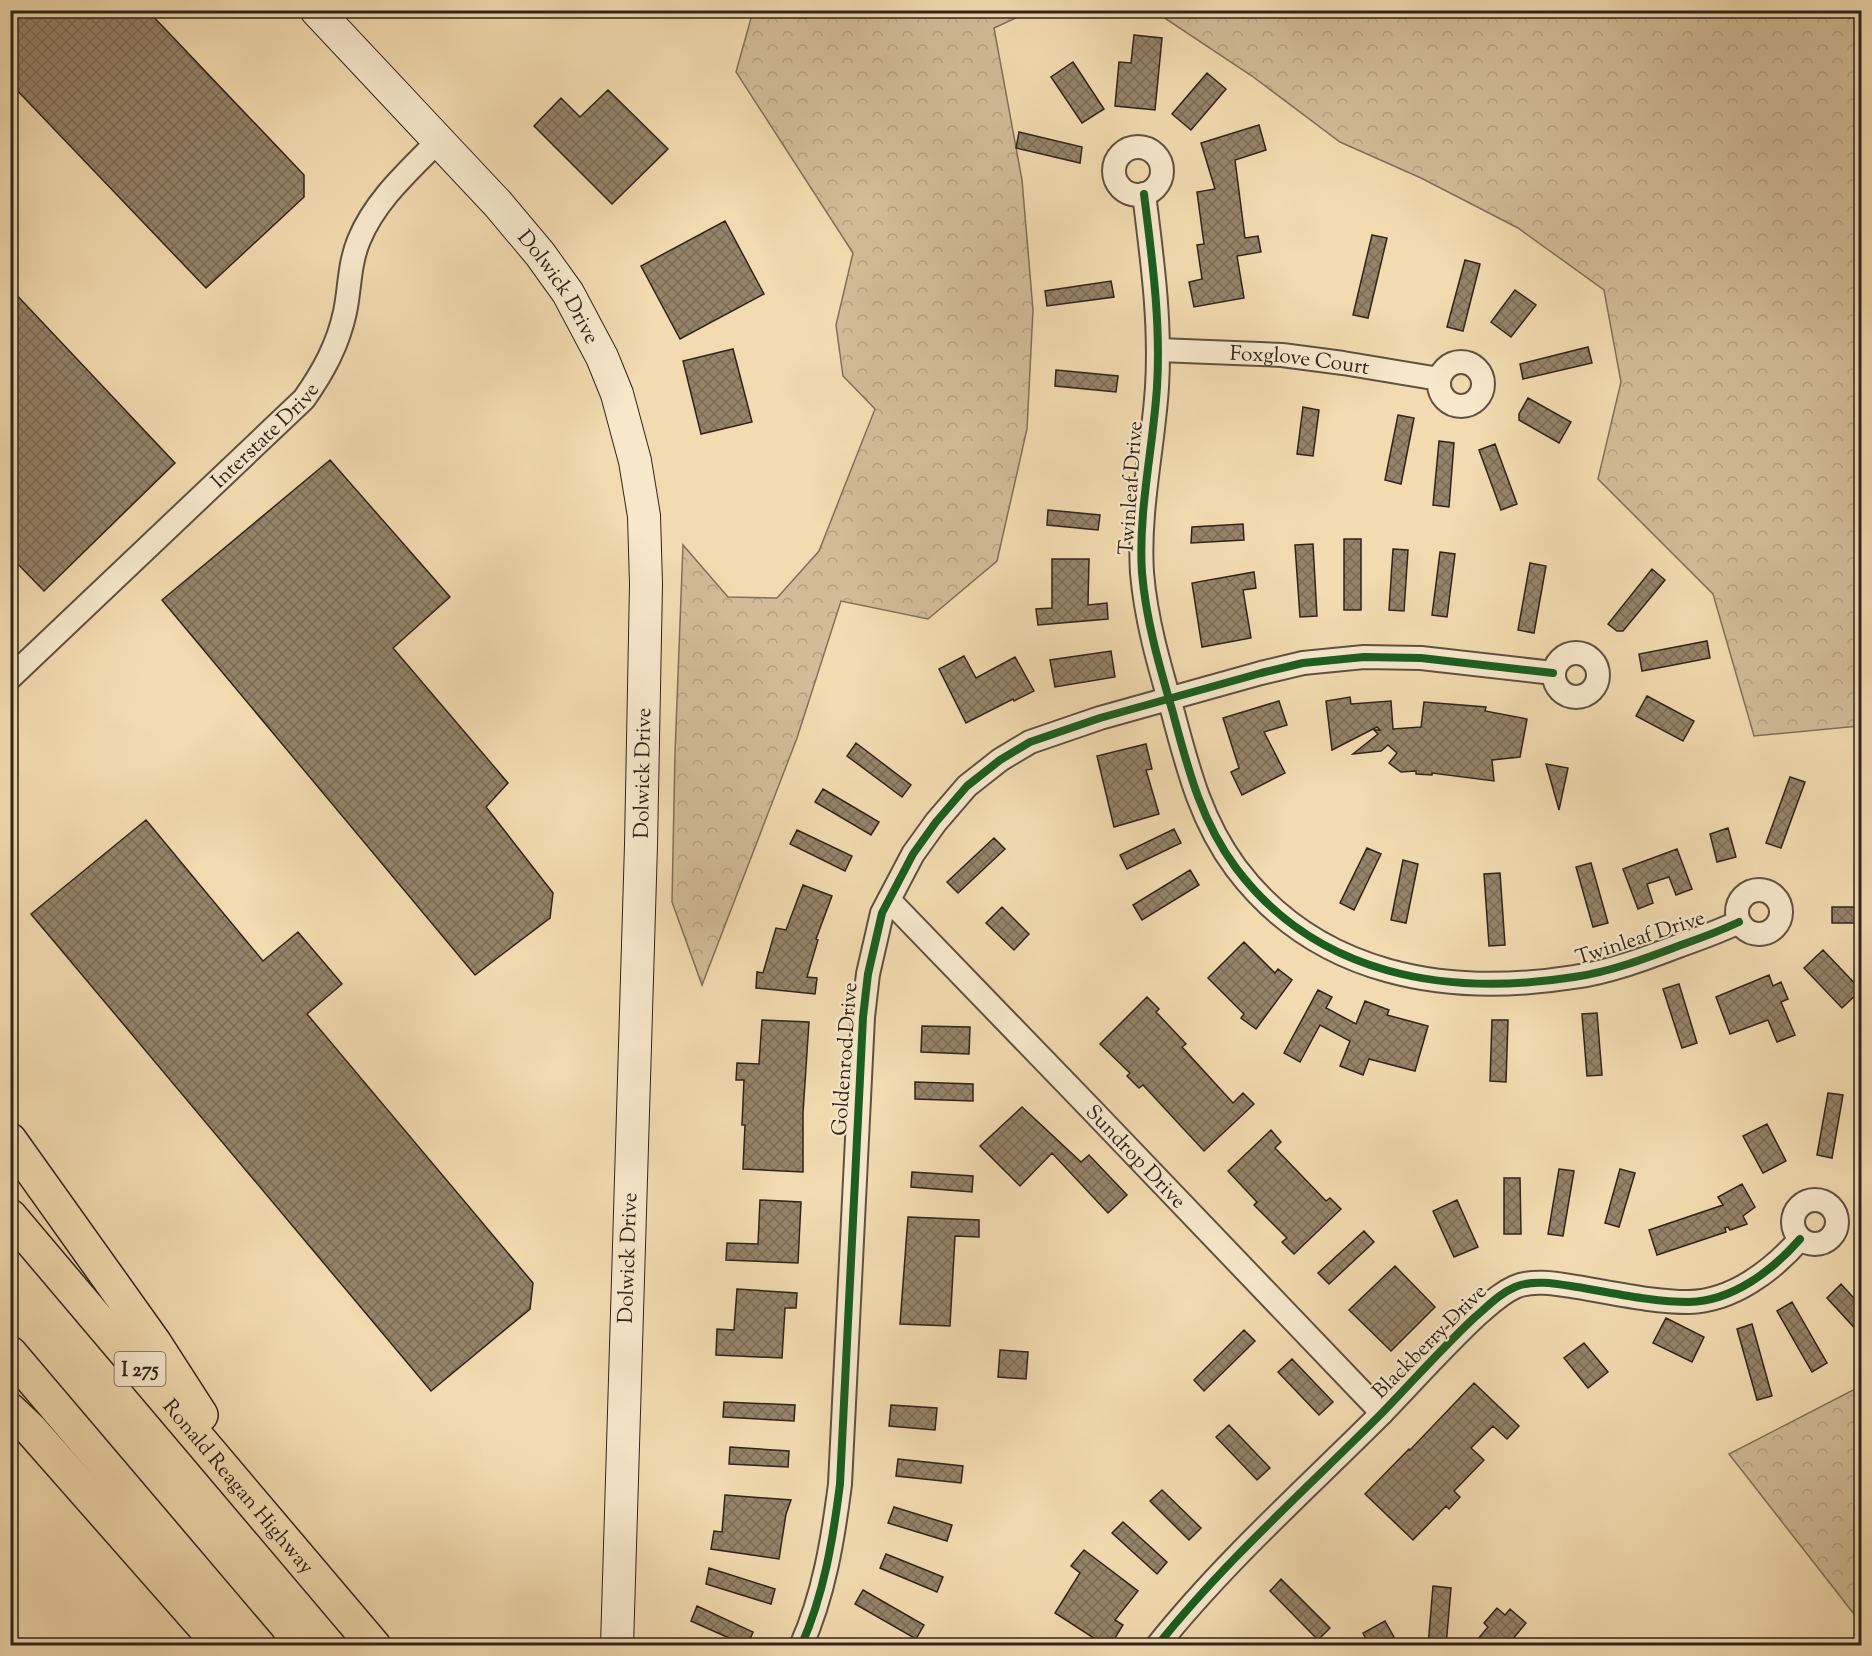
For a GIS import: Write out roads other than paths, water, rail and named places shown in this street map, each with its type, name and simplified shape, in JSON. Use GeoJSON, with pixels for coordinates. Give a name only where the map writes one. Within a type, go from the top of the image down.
{"type":"FeatureCollection","features":[{"type":"Feature","properties":{"kind":"highway"},"geometry":{"type":"LineString","coordinates":[[10,1140],[154,1342],[269,1523]]}},
{"type":"Feature","properties":{"kind":"highway","name":"Ronald Reagan Highway"},"geometry":{"type":"LineString","coordinates":[[10,1216],[374,1646]]}},
{"type":"Feature","properties":{"kind":"highway"},"geometry":{"type":"LineString","coordinates":[[10,1353],[259,1646]]}},
{"type":"Feature","properties":{"kind":"highway"},"geometry":{"type":"LineString","coordinates":[[10,1410],[31,1430],[221,1646]]}},
{"type":"Feature","properties":{"kind":"main road","name":"Dolwick Drive"},"geometry":{"type":"LineString","coordinates":[[316,10],[498,204],[540,254],[573,302],[602,357],[617,394],[635,461],[644,516],[646,584],[617,1646]]}},
{"type":"Feature","properties":{"kind":"street","name":"Interstate Drive"},"geometry":{"type":"LineString","coordinates":[[10,678],[304,399],[323,372],[337,341],[345,311],[352,262],[366,225],[387,193],[439,140]]}},
{"type":"Feature","properties":{"kind":"street","name":"Twinleaf Drive"},"geometry":{"type":"LineString","coordinates":[[1144,194],[1155,282],[1159,350],[1157,390],[1144,492],[1142,570],[1146,607],[1168,699],[1207,821],[1235,866],[1252,887],[1281,917],[1314,940],[1376,968],[1395,974],[1447,982],[1527,983],[1577,977],[1641,960],[1739,922]]}},
{"type":"Feature","properties":{"kind":"street","name":"Foxglove Court"},"geometry":{"type":"LineString","coordinates":[[1159,350],[1282,355],[1439,379]]}},
{"type":"Feature","properties":{"kind":"street","name":"Goldenrod Drive"},"geometry":{"type":"LineString","coordinates":[[801,1646],[824,1579],[835,1525],[840,1484],[863,1017],[868,974],[882,913],[913,854],[936,822],[967,786],[1000,760],[1030,742],[1100,718],[1261,673],[1303,663],[1364,657],[1421,658],[1553,673]]}},
{"type":"Feature","properties":{"kind":"street","name":"Sundrop Drive"},"geometry":{"type":"LineString","coordinates":[[889,900],[1382,1413]]}},
{"type":"Feature","properties":{"kind":"street","name":"Blackberry Drive"},"geometry":{"type":"LineString","coordinates":[[1157,1646],[1191,1603],[1382,1413],[1456,1335],[1498,1296],[1516,1286],[1533,1283],[1561,1284],[1666,1301],[1692,1302],[1728,1294],[1749,1284],[1784,1258],[1800,1239]]}}]}
